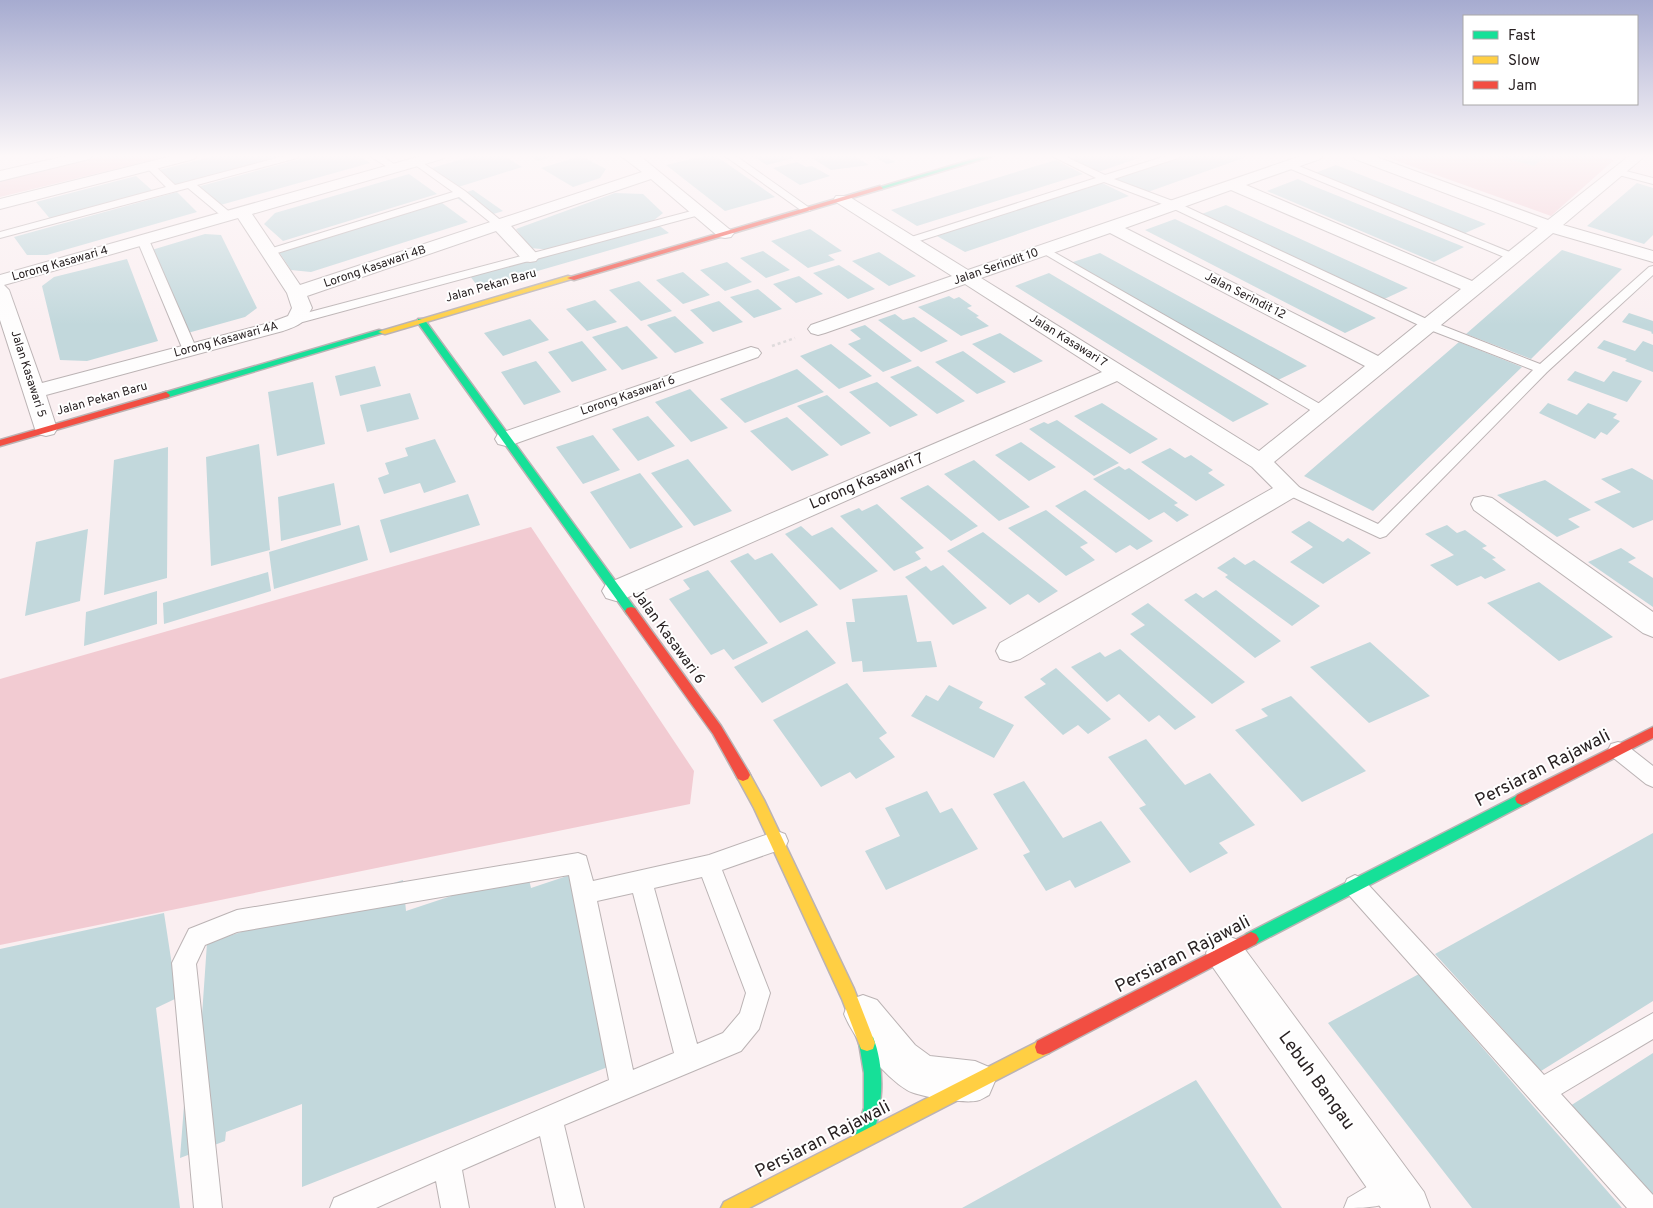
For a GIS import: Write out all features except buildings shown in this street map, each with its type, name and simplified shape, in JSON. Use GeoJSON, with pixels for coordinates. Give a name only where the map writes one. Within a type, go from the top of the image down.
{"type":"FeatureCollection","features":[{"type":"Feature","properties":{"kind":"street","name":"Lorong Kasawari 4"},"geometry":{"type":"LineString","coordinates":[[0,281],[241,212]]}},
{"type":"Feature","properties":{"kind":"street","name":"Lorong Kasawari 4B"},"geometry":{"type":"LineString","coordinates":[[296,294],[500,225],[529,212]]}},
{"type":"Feature","properties":{"kind":"street"},"geometry":{"type":"LineString","coordinates":[[700,212],[724,233]]}},
{"type":"Feature","properties":{"kind":"street","name":"Jalan Pekan Baru"},"geometry":{"type":"LineString","coordinates":[[0,443],[794,212]]}},
{"type":"Feature","properties":{"kind":"street","name":"Jalan Kasawari 7"},"geometry":{"type":"LineString","coordinates":[[863,212],[1260,462],[1289,489]]}},
{"type":"Feature","properties":{"kind":"street","name":"Jalan Serindit 10"},"geometry":{"type":"LineString","coordinates":[[818,330],[1153,212]]}},
{"type":"Feature","properties":{"kind":"street"},"geometry":{"type":"LineString","coordinates":[[1296,212],[1474,288]]}},
{"type":"Feature","properties":{"kind":"street"},"geometry":{"type":"LineString","coordinates":[[1511,212],[1550,227],[1653,257]]}},
{"type":"Feature","properties":{"kind":"street"},"geometry":{"type":"LineString","coordinates":[[1260,462],[1568,212]]}},
{"type":"Feature","properties":{"kind":"street","name":"Lorong Kasawari 4A"},"geometry":{"type":"LineString","coordinates":[[34,392],[276,327],[295,320],[302,308],[296,294],[270,252],[235,214]]}},
{"type":"Feature","properties":{"kind":"street"},"geometry":{"type":"LineString","coordinates":[[500,225],[530,257]]}},
{"type":"Feature","properties":{"kind":"street","name":"Jalan Serindit 12"},"geometry":{"type":"LineString","coordinates":[[1111,227],[1379,365]]}},
{"type":"Feature","properties":{"kind":"street","name":"Jalan Kasawari 5"},"geometry":{"type":"LineString","coordinates":[[0,290],[46,429]]}},
{"type":"Feature","properties":{"kind":"street","name":"Jalan Kasawari 6"},"geometry":{"type":"LineString","coordinates":[[421,320],[717,730],[759,804],[848,995],[867,1042],[872,1073],[872,1108],[863,1140]]}},
{"type":"Feature","properties":{"kind":"street","name":"Lorong Kasawari 6"},"geometry":{"type":"LineString","coordinates":[[506,439],[751,353]]}},
{"type":"Feature","properties":{"kind":"street","name":"Lorong Kasawari 7"},"geometry":{"type":"LineString","coordinates":[[616,591],[1118,373]]}},
{"type":"Feature","properties":{"kind":"street"},"geometry":{"type":"LineString","coordinates":[[1010,651],[1289,489]]}},
{"type":"Feature","properties":{"kind":"street"},"geometry":{"type":"LineString","coordinates":[[1484,504],[1653,626]]}},
{"type":"Feature","properties":{"kind":"street","name":"Persiaran Rajawali"},"geometry":{"type":"LineString","coordinates":[[730,1208],[1653,732]]}},
{"type":"Feature","properties":{"kind":"street","name":"Lebuh Bangau"},"geometry":{"type":"LineString","coordinates":[[1225,953],[1400,1197]]}},
{"type":"Feature","properties":{"kind":"street"},"geometry":{"type":"LineString","coordinates":[[848,995],[901,1059],[922,1076],[975,1082]]}},
{"type":"Feature","properties":{"kind":"lane"},"geometry":{"type":"LineString","coordinates":[[0,234],[81,212]]}},
{"type":"Feature","properties":{"kind":"lane"},"geometry":{"type":"LineString","coordinates":[[270,252],[400,212]]}},
{"type":"Feature","properties":{"kind":"lane"},"geometry":{"type":"LineString","coordinates":[[484,212],[500,225]]}},
{"type":"Feature","properties":{"kind":"lane"},"geometry":{"type":"LineString","coordinates":[[295,320],[699,212]]}},
{"type":"Feature","properties":{"kind":"lane"},"geometry":{"type":"LineString","coordinates":[[909,241],[998,212]]}},
{"type":"Feature","properties":{"kind":"lane"},"geometry":{"type":"LineString","coordinates":[[1190,212],[1429,325],[1542,369]]}},
{"type":"Feature","properties":{"kind":"lane"},"geometry":{"type":"LineString","coordinates":[[1404,212],[1513,257]]}},
{"type":"Feature","properties":{"kind":"lane"},"geometry":{"type":"LineString","coordinates":[[143,240],[190,350]]}},
{"type":"Feature","properties":{"kind":"lane"},"geometry":{"type":"LineString","coordinates":[[1045,250],[1322,411]]}},
{"type":"Feature","properties":{"kind":"lane"},"geometry":{"type":"LineString","coordinates":[[1289,489],[1380,532],[1542,369],[1653,269]]}},
{"type":"Feature","properties":{"kind":"lane"},"geometry":{"type":"LineString","coordinates":[[1618,750],[1653,778]]}},
{"type":"Feature","properties":{"kind":"lane"},"geometry":{"type":"LineString","coordinates":[[585,892],[709,865],[777,841]]}},
{"type":"Feature","properties":{"kind":"lane"},"geometry":{"type":"LineString","coordinates":[[208,1208],[184,963],[197,937],[237,921],[578,862],[624,1088]]}},
{"type":"Feature","properties":{"kind":"lane"},"geometry":{"type":"LineString","coordinates":[[344,1208],[549,1118],[732,1042],[750,1020],[758,992],[709,865]]}},
{"type":"Feature","properties":{"kind":"lane"},"geometry":{"type":"LineString","coordinates":[[641,880],[688,1060]]}},
{"type":"Feature","properties":{"kind":"lane"},"geometry":{"type":"LineString","coordinates":[[1355,886],[1646,1208]]}},
{"type":"Feature","properties":{"kind":"lane"},"geometry":{"type":"LineString","coordinates":[[1542,1091],[1653,1024]]}},
{"type":"Feature","properties":{"kind":"lane"},"geometry":{"type":"LineString","coordinates":[[549,1118],[570,1208]]}},
{"type":"Feature","properties":{"kind":"lane"},"geometry":{"type":"LineString","coordinates":[[447,1163],[455,1208]]}},
{"type":"Feature","properties":{"kind":"lane"},"geometry":{"type":"LineString","coordinates":[[1358,1208],[1400,1197]]}},
{"type":"Feature","properties":{"kind":"path"},"geometry":{"type":"LineString","coordinates":[[751,353],[818,330]]}},
{"type":"Feature","properties":{"kind":"shaded area"},"geometry":{"type":"Polygon","coordinates":[[[1541,212],[1555,212],[1551,216],[1541,212]]]}},
{"type":"Feature","properties":{"kind":"shaded area"},"geometry":{"type":"Polygon","coordinates":[[[531,527],[694,771],[690,804],[0,945],[0,679],[531,527]]]}},
{"type":"Feature","properties":{"kind":"traffic: fast"},"geometry":{"type":"LineString","coordinates":[[421,321],[631,611]]}},
{"type":"Feature","properties":{"kind":"traffic: fast"},"geometry":{"type":"LineString","coordinates":[[166,395],[382,332]]}},
{"type":"Feature","properties":{"kind":"traffic: fast"},"geometry":{"type":"LineString","coordinates":[[1251,939],[1522,799]]}},
{"type":"Feature","properties":{"kind":"traffic: fast"},"geometry":{"type":"LineString","coordinates":[[863,1139],[872,1108],[872,1073],[867,1043]]}},
{"type":"Feature","properties":{"kind":"traffic: slow"},"geometry":{"type":"LineString","coordinates":[[382,332],[571,278]]}},
{"type":"Feature","properties":{"kind":"traffic: slow"},"geometry":{"type":"LineString","coordinates":[[743,775],[759,804],[848,995],[867,1043]]}},
{"type":"Feature","properties":{"kind":"traffic: slow"},"geometry":{"type":"LineString","coordinates":[[730,1208],[1043,1047]]}},
{"type":"Feature","properties":{"kind":"traffic: jam"},"geometry":{"type":"LineString","coordinates":[[571,278],[796,212]]}},
{"type":"Feature","properties":{"kind":"traffic: jam"},"geometry":{"type":"LineString","coordinates":[[0,443],[166,395]]}},
{"type":"Feature","properties":{"kind":"traffic: jam"},"geometry":{"type":"LineString","coordinates":[[631,611],[717,730],[743,775]]}},
{"type":"Feature","properties":{"kind":"traffic: jam"},"geometry":{"type":"LineString","coordinates":[[1522,799],[1653,732]]}},
{"type":"Feature","properties":{"kind":"traffic: jam"},"geometry":{"type":"LineString","coordinates":[[1043,1047],[1251,939]]}}]}
